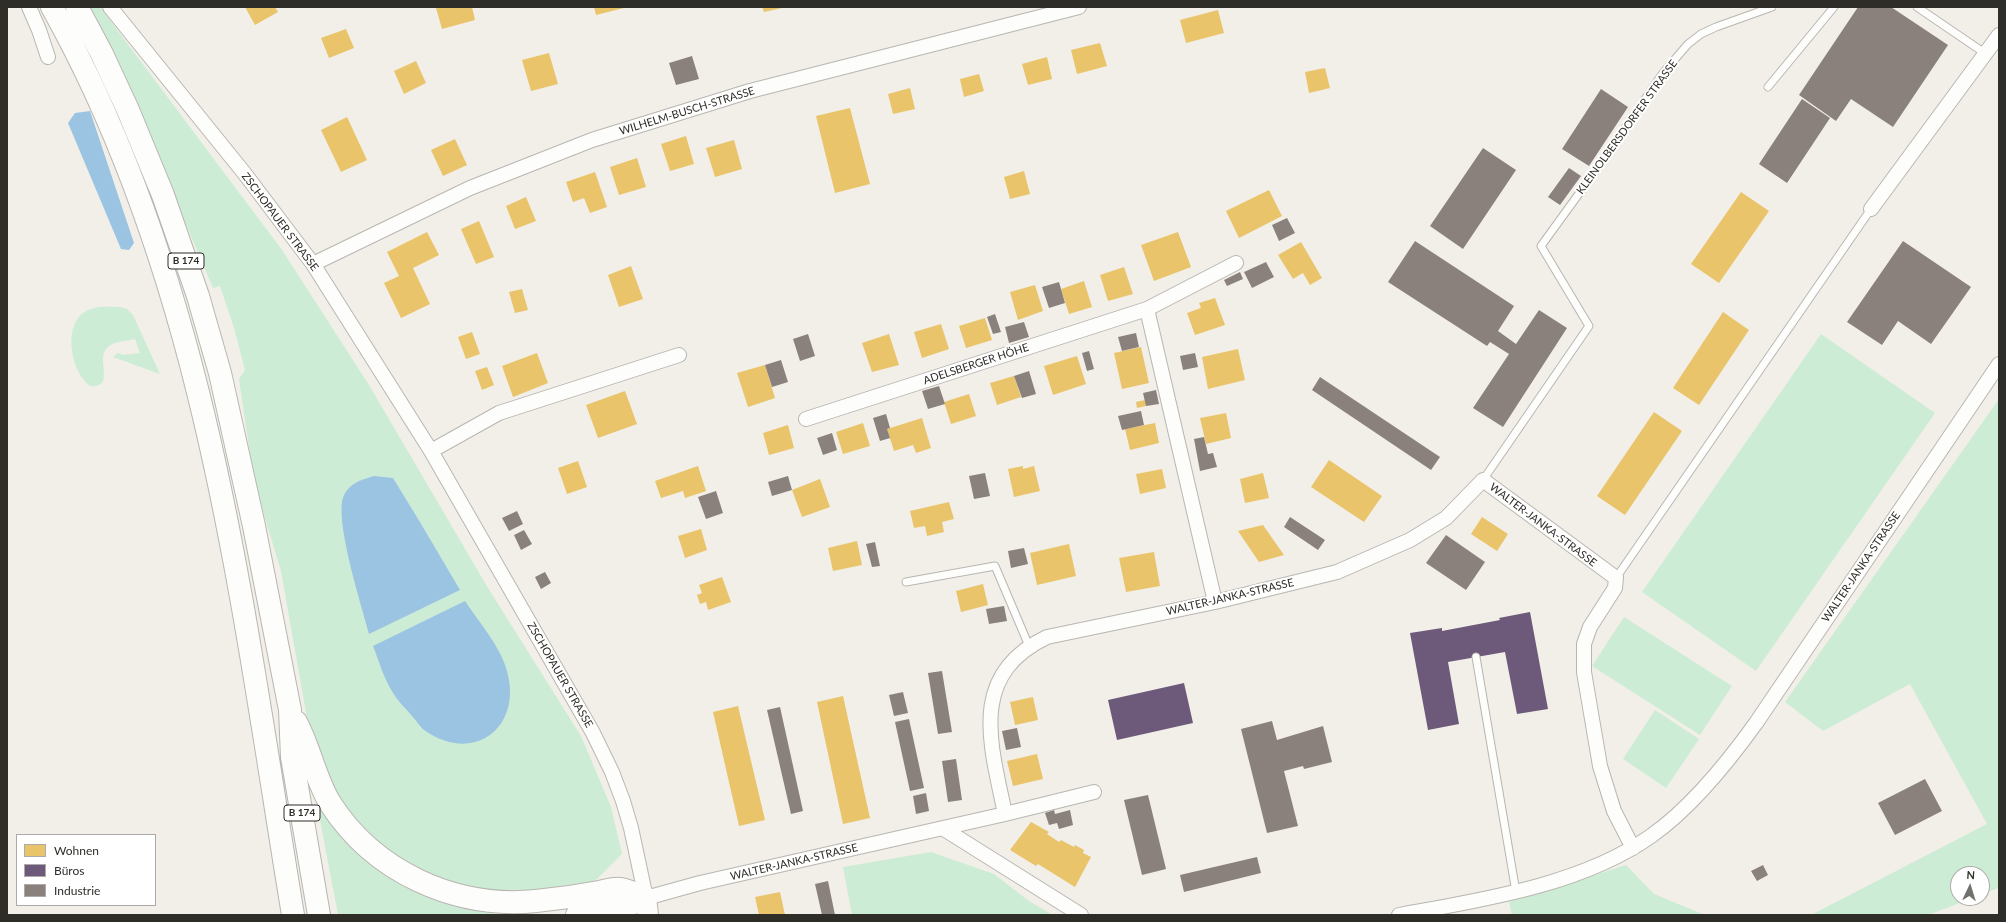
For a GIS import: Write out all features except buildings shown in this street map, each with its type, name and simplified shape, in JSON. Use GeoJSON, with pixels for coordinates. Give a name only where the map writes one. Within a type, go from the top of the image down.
{"type":"FeatureCollection","features":[{"type":"Feature","properties":{"kind":"highway","name":"B 174"},"geometry":{"type":"LineString","coordinates":[[52,7],[89,78],[126,167],[177,312],[194,371],[230,537],[293,915]]}},
{"type":"Feature","properties":{"kind":"highway","name":"B 174"},"geometry":{"type":"LineString","coordinates":[[77,7],[102,54],[128,110],[163,195],[198,296],[220,373],[254,526],[290,710],[292,757],[319,915]]}},
{"type":"Feature","properties":{"kind":"highway"},"geometry":{"type":"LineString","coordinates":[[290,710],[304,738],[321,787],[340,818],[368,846],[400,871],[444,892],[486,901],[535,902],[620,889],[647,907]]}},
{"type":"Feature","properties":{"kind":"highway"},"geometry":{"type":"LineString","coordinates":[[577,915],[618,909],[647,907]]}},
{"type":"Feature","properties":{"kind":"street"},"geometry":{"type":"LineString","coordinates":[[29,7],[48,57]]}},
{"type":"Feature","properties":{"kind":"street","name":"ZSCHOPAUER STRASSE"},"geometry":{"type":"LineString","coordinates":[[110,7],[245,174],[313,264],[431,451],[593,733],[612,772],[631,828],[647,907]]}},
{"type":"Feature","properties":{"kind":"street","name":"WILHELM-BUSCH-STRASSE"},"geometry":{"type":"LineString","coordinates":[[313,264],[470,188],[592,140],[750,91],[1079,7]]}},
{"type":"Feature","properties":{"kind":"street"},"geometry":{"type":"LineString","coordinates":[[1871,209],[1999,35]]}},
{"type":"Feature","properties":{"kind":"street","name":"ADELSBERGER HÖHE"},"geometry":{"type":"LineString","coordinates":[[806,419],[1147,309],[1236,263]]}},
{"type":"Feature","properties":{"kind":"street"},"geometry":{"type":"LineString","coordinates":[[1147,309],[1215,602]]}},
{"type":"Feature","properties":{"kind":"street"},"geometry":{"type":"LineString","coordinates":[[431,451],[498,414],[679,355]]}},
{"type":"Feature","properties":{"kind":"street","name":"WALTER-JANKA-STRASSE"},"geometry":{"type":"LineString","coordinates":[[1399,915],[1516,892],[1589,868],[1633,848],[1666,824],[1725,765],[1756,723],[1999,364]]}},
{"type":"Feature","properties":{"kind":"street","name":"WALTER-JANKA-STRASSE"},"geometry":{"type":"LineString","coordinates":[[1005,814],[993,754],[990,730],[990,713],[994,696],[1009,665],[1029,646],[1047,637],[1215,602],[1337,572],[1410,540],[1446,518],[1483,480],[1616,578]]}},
{"type":"Feature","properties":{"kind":"street"},"geometry":{"type":"LineString","coordinates":[[1616,578],[1615,588],[1590,627],[1584,644],[1584,672],[1600,766],[1614,811],[1633,848]]}},
{"type":"Feature","properties":{"kind":"street","name":"WALTER-JANKA-STRASSE"},"geometry":{"type":"LineString","coordinates":[[647,907],[700,883],[1005,814],[1094,792]]}},
{"type":"Feature","properties":{"kind":"street"},"geometry":{"type":"LineString","coordinates":[[944,828],[1081,915]]}},
{"type":"Feature","properties":{"kind":"lane","name":"KLEINOLBERSDORFER STRASSE"},"geometry":{"type":"LineString","coordinates":[[1483,480],[1589,326],[1541,246],[1594,173],[1659,78],[1688,44],[1711,30],[1772,7]]}},
{"type":"Feature","properties":{"kind":"lane"},"geometry":{"type":"LineString","coordinates":[[1768,87],[1834,7]]}},
{"type":"Feature","properties":{"kind":"lane"},"geometry":{"type":"LineString","coordinates":[[1917,7],[1986,54]]}},
{"type":"Feature","properties":{"kind":"lane"},"geometry":{"type":"LineString","coordinates":[[1616,578],[1871,209]]}},
{"type":"Feature","properties":{"kind":"lane"},"geometry":{"type":"LineString","coordinates":[[906,582],[995,566],[1029,646]]}},
{"type":"Feature","properties":{"kind":"lane"},"geometry":{"type":"LineString","coordinates":[[1476,657],[1516,892]]}},
{"type":"Feature","properties":{"kind":"green space"},"geometry":{"type":"Polygon","coordinates":[[[90,7],[100,7],[282,250],[369,385],[488,588],[581,736],[611,807],[622,854],[595,881],[532,891],[492,891],[462,886],[412,867],[380,844],[348,810],[323,773],[309,730],[281,571],[258,495],[252,468],[239,379],[245,370],[234,328],[220,286],[213,288],[115,57],[90,7]],[[393,478],[369,633],[459,590],[393,478]]]}},
{"type":"Feature","properties":{"kind":"green space"},"geometry":{"type":"Polygon","coordinates":[[[101,307],[120,307],[127,309],[133,315],[160,374],[113,357],[118,353],[123,355],[140,353],[135,339],[117,342],[108,347],[104,352],[104,377],[102,382],[98,385],[90,386],[83,379],[74,361],[71,339],[73,329],[77,320],[87,310],[101,307]]]}},
{"type":"Feature","properties":{"kind":"green space"},"geometry":{"type":"Polygon","coordinates":[[[1821,334],[1935,413],[1756,671],[1642,592],[1821,334]]]}},
{"type":"Feature","properties":{"kind":"green space"},"geometry":{"type":"Polygon","coordinates":[[[1999,399],[1999,888],[1990,891],[1990,866],[1950,866],[1950,906],[1952,906],[1928,915],[1811,915],[1987,824],[1910,684],[1823,731],[1785,702],[1999,399]]]}},
{"type":"Feature","properties":{"kind":"green space"},"geometry":{"type":"Polygon","coordinates":[[[1624,617],[1732,686],[1700,735],[1592,666],[1624,617]]]}},
{"type":"Feature","properties":{"kind":"green space"},"geometry":{"type":"Polygon","coordinates":[[[1655,710],[1699,739],[1666,788],[1623,759],[1655,710]]]}},
{"type":"Feature","properties":{"kind":"green space"},"geometry":{"type":"Polygon","coordinates":[[[316,799],[331,821],[365,858],[404,886],[426,897],[450,905],[476,911],[513,915],[338,915],[316,799]]]}},
{"type":"Feature","properties":{"kind":"green space"},"geometry":{"type":"Polygon","coordinates":[[[931,852],[994,874],[1029,901],[1053,915],[852,915],[843,867],[931,852]]]}},
{"type":"Feature","properties":{"kind":"green space"},"geometry":{"type":"Polygon","coordinates":[[[1626,865],[1654,894],[1705,915],[1512,915],[1509,902],[1626,865]]]}},
{"type":"Feature","properties":{"kind":"green space"},"geometry":{"type":"Polygon","coordinates":[[[526,910],[535,912],[534,915],[513,915],[525,913],[526,910]]]}},
{"type":"Feature","properties":{"kind":"water"},"geometry":{"type":"Polygon","coordinates":[[[90,111],[134,243],[129,250],[121,249],[68,123],[75,113],[90,111]]]}},
{"type":"Feature","properties":{"kind":"water"},"geometry":{"type":"Polygon","coordinates":[[[374,476],[393,478],[460,590],[369,634],[345,542],[342,522],[342,506],[344,495],[349,488],[360,481],[374,476]]]}},
{"type":"Feature","properties":{"kind":"water"},"geometry":{"type":"Polygon","coordinates":[[[465,601],[489,634],[500,653],[507,671],[510,691],[508,709],[501,724],[490,735],[476,742],[460,744],[442,740],[421,727],[390,688],[373,646],[465,601]]]}}]}
